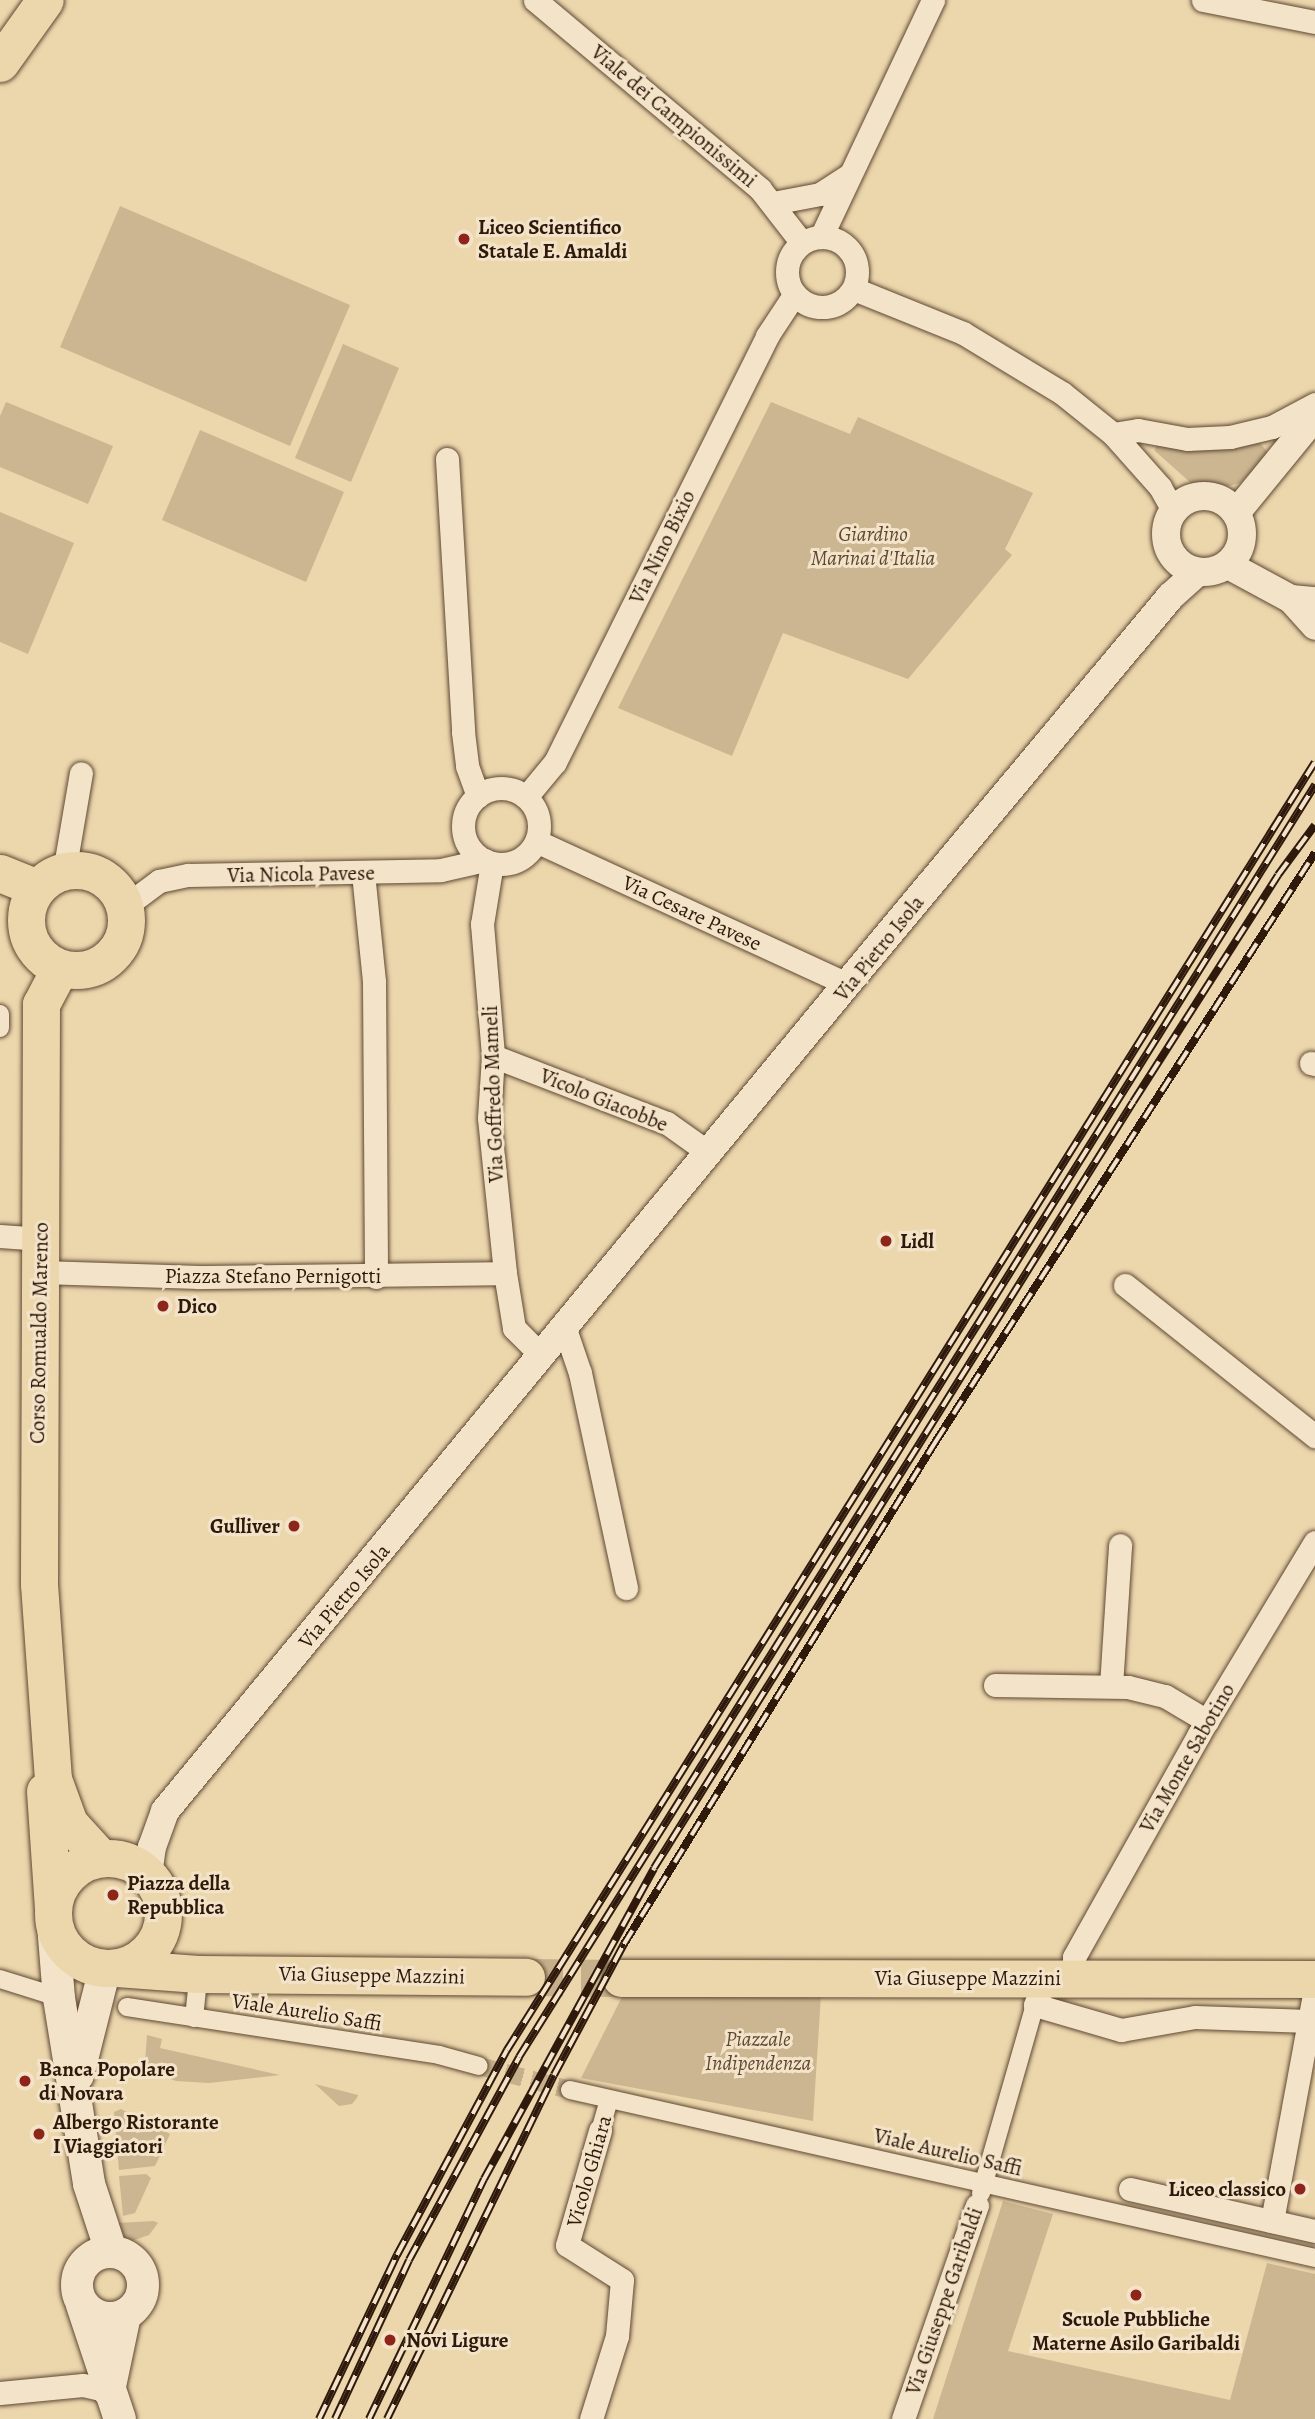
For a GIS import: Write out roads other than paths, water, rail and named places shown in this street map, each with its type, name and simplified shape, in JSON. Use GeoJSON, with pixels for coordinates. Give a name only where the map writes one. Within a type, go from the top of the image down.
{"type":"FeatureCollection","features":[{"type":"Feature","properties":{"kind":"main road"},"geometry":{"type":"LineString","coordinates":[[0,63],[45,0]]}},
{"type":"Feature","properties":{"kind":"main road"},"geometry":{"type":"LineString","coordinates":[[79,870],[101,878],[118,893],[124,907],[126,922],[116,951],[90,969],[60,968],[46,961],[27,934],[29,902],[51,880],[79,870]]}},
{"type":"Feature","properties":{"kind":"main road"},"geometry":{"type":"LineString","coordinates":[[0,873],[51,880]]}},
{"type":"Feature","properties":{"kind":"main road","name":"Corso Romualdo Marenco"},"geometry":{"type":"LineString","coordinates":[[60,968],[41,1004],[41,1256],[37,1436],[45,1703],[53,1779],[61,1806],[84,1843],[101,1858]]}},
{"type":"Feature","properties":{"kind":"main road","name":"Corso Romualdo Marenco"},"geometry":{"type":"LineString","coordinates":[[45,1703],[42,1754],[59,1998],[76,2083],[89,2184],[111,2251]]}},
{"type":"Feature","properties":{"kind":"main road"},"geometry":{"type":"LineString","coordinates":[[101,1858],[126,1861],[148,1875],[162,1901],[161,1930],[140,1959],[111,1968],[76,1959],[62,1943],[53,1916],[68,1875],[101,1858]]}},
{"type":"Feature","properties":{"kind":"main road","name":"Via Giuseppe Mazzini"},"geometry":{"type":"LineString","coordinates":[[161,1930],[208,1980]]}},
{"type":"Feature","properties":{"kind":"main road","name":"Corso Romualdo Marenco"},"geometry":{"type":"LineString","coordinates":[[76,2083],[111,1968]]}},
{"type":"Feature","properties":{"kind":"main road","name":"Via Giuseppe Mazzini"},"geometry":{"type":"LineString","coordinates":[[111,1968],[208,1980],[526,1977]]}},
{"type":"Feature","properties":{"kind":"main road","name":"Via Giuseppe Mazzini"},"geometry":{"type":"LineString","coordinates":[[621,1978],[1051,1987],[1312,2000]]}},
{"type":"Feature","properties":{"kind":"main road","name":"Corso Romualdo Marenco"},"geometry":{"type":"LineString","coordinates":[[83,2265],[89,2184]]}},
{"type":"Feature","properties":{"kind":"main road"},"geometry":{"type":"LineString","coordinates":[[111,2251],[133,2261],[143,2277],[140,2299],[125,2315],[115,2405],[76,2284],[83,2265],[95,2254],[111,2251]]}},
{"type":"Feature","properties":{"kind":"main road"},"geometry":{"type":"LineString","coordinates":[[82,2305],[102,2318],[125,2315]]}},
{"type":"Feature","properties":{"kind":"street","name":"Viale dei Campionissimi"},"geometry":{"type":"LineString","coordinates":[[535,0],[773,203],[811,240]]}},
{"type":"Feature","properties":{"kind":"street"},"geometry":{"type":"LineString","coordinates":[[811,240],[833,238],[853,254],[857,265],[854,289],[831,307],[811,306],[794,295],[787,267],[811,240],[849,175],[933,0]]}},
{"type":"Feature","properties":{"kind":"street"},"geometry":{"type":"LineString","coordinates":[[1203,0],[1315,22]]}},
{"type":"Feature","properties":{"kind":"street"},"geometry":{"type":"LineString","coordinates":[[773,203],[820,194],[849,175]]}},
{"type":"Feature","properties":{"kind":"street"},"geometry":{"type":"LineString","coordinates":[[854,289],[963,333],[1062,393],[1113,435],[1160,487],[1174,512]]}},
{"type":"Feature","properties":{"kind":"street","name":"Via Nino Bixio"},"geometry":{"type":"LineString","coordinates":[[526,797],[555,762],[767,336],[794,295]]}},
{"type":"Feature","properties":{"kind":"street"},"geometry":{"type":"LineString","coordinates":[[1113,435],[1138,430],[1187,439],[1230,437],[1272,427],[1315,404]]}},
{"type":"Feature","properties":{"kind":"street"},"geometry":{"type":"LineString","coordinates":[[1236,513],[1315,416]]}},
{"type":"Feature","properties":{"kind":"street"},"geometry":{"type":"LineString","coordinates":[[447,459],[463,732],[467,766],[478,796]]}},
{"type":"Feature","properties":{"kind":"street"},"geometry":{"type":"LineString","coordinates":[[1228,565],[1242,541],[1236,513],[1226,502],[1198,496],[1174,512],[1168,523],[1169,549],[1185,568],[1198,572],[1228,565],[1303,600],[1315,626]]}},
{"type":"Feature","properties":{"kind":"street","name":"Via Pietro Isola"},"geometry":{"type":"LineString","coordinates":[[148,1875],[152,1846],[165,1811],[847,984],[1171,596],[1198,572]]}},
{"type":"Feature","properties":{"kind":"street"},"geometry":{"type":"LineString","coordinates":[[51,880],[81,773]]}},
{"type":"Feature","properties":{"kind":"street"},"geometry":{"type":"LineString","coordinates":[[497,788],[526,797],[538,817],[536,841],[521,858],[489,861],[464,836],[465,814],[478,796],[497,788]]}},
{"type":"Feature","properties":{"kind":"street","name":"Via Cesare Pavese"},"geometry":{"type":"LineString","coordinates":[[536,841],[847,984]]}},
{"type":"Feature","properties":{"kind":"street","name":"Via Nicola Pavese"},"geometry":{"type":"LineString","coordinates":[[124,907],[159,881],[187,876],[441,870],[489,861]]}},
{"type":"Feature","properties":{"kind":"street","name":"Via Goffredo Mameli"},"geometry":{"type":"LineString","coordinates":[[489,861],[482,924],[494,1056],[489,1118],[505,1273],[513,1328],[542,1356]]}},
{"type":"Feature","properties":{"kind":"street"},"geometry":{"type":"LineString","coordinates":[[363,873],[374,982],[376,1277]]}},
{"type":"Feature","properties":{"kind":"street"},"geometry":{"type":"LineString","coordinates":[[0,1014],[0,1028]]}},
{"type":"Feature","properties":{"kind":"street","name":"Vicolo Giacobbe"},"geometry":{"type":"LineString","coordinates":[[494,1056],[667,1123],[709,1153]]}},
{"type":"Feature","properties":{"kind":"street","name":"Piazza Stefano Pernigotti"},"geometry":{"type":"LineString","coordinates":[[0,1236],[41,1256],[376,1277],[505,1273]]}},
{"type":"Feature","properties":{"kind":"street"},"geometry":{"type":"LineString","coordinates":[[1125,1285],[1315,1436]]}},
{"type":"Feature","properties":{"kind":"street"},"geometry":{"type":"LineString","coordinates":[[565,1329],[580,1373],[626,1588]]}},
{"type":"Feature","properties":{"kind":"street","name":"Via Monte Sabotino"},"geometry":{"type":"LineString","coordinates":[[985,2183],[1051,1987],[1074,1957],[1207,1721],[1315,1542]]}},
{"type":"Feature","properties":{"kind":"street"},"geometry":{"type":"LineString","coordinates":[[1111,1686],[1120,1545]]}},
{"type":"Feature","properties":{"kind":"street"},"geometry":{"type":"LineString","coordinates":[[995,1685],[1111,1686],[1165,1696],[1207,1721]]}},
{"type":"Feature","properties":{"kind":"street"},"geometry":{"type":"LineString","coordinates":[[0,1979],[48,1994]]}},
{"type":"Feature","properties":{"kind":"street"},"geometry":{"type":"LineString","coordinates":[[194,2018],[208,1980]]}},
{"type":"Feature","properties":{"kind":"street"},"geometry":{"type":"LineString","coordinates":[[1051,1987],[1121,2030],[1312,2000],[1272,2221]]}},
{"type":"Feature","properties":{"kind":"street","name":"Viale Aurelio Saffi"},"geometry":{"type":"LineString","coordinates":[[127,2007],[479,2066]]}},
{"type":"Feature","properties":{"kind":"street","name":"Viale Aurelio Saffi"},"geometry":{"type":"LineString","coordinates":[[570,2090],[1315,2258]]}},
{"type":"Feature","properties":{"kind":"street","name":"Vicolo Ghiara"},"geometry":{"type":"LineString","coordinates":[[591,2419],[617,2336],[622,2280],[567,2245],[609,2099]]}},
{"type":"Feature","properties":{"kind":"street","name":"Via Giuseppe Garibaldi"},"geometry":{"type":"LineString","coordinates":[[903,2419],[985,2183]]}},
{"type":"Feature","properties":{"kind":"street"},"geometry":{"type":"LineString","coordinates":[[1130,2189],[1315,2231]]}},
{"type":"Feature","properties":{"kind":"street"},"geometry":{"type":"LineString","coordinates":[[0,2393],[83,2385],[115,2405]]}},
{"type":"Feature","properties":{"kind":"tunnel"},"geometry":{"type":"LineString","coordinates":[[526,1977],[621,1978]]}},
{"type":"Feature","properties":{"kind":"tunnel"},"geometry":{"type":"LineString","coordinates":[[479,2066],[570,2090]]}},
{"type":"Feature","properties":{"kind":"railway"},"geometry":{"type":"LineString","coordinates":[[319,2419],[397,2255],[507,2050],[1315,762]]}},
{"type":"Feature","properties":{"kind":"railway"},"geometry":{"type":"LineString","coordinates":[[335,2419],[409,2260],[519,2057],[1315,785]]}},
{"type":"Feature","properties":{"kind":"railway"},"geometry":{"type":"LineString","coordinates":[[369,2419],[484,2179],[654,1868],[1133,1102],[1278,875],[1315,825]]}},
{"type":"Feature","properties":{"kind":"railway"},"geometry":{"type":"LineString","coordinates":[[387,2419],[554,2075],[624,1944],[936,1441],[1315,853]]}},
{"type":"Feature","properties":{"kind":"place","name":"Liceo Scientifico Statale E. Amaldi"},"geometry":{"type":"Point","coordinates":[464,239]}},
{"type":"Feature","properties":{"kind":"place","name":"Lidl"},"geometry":{"type":"Point","coordinates":[886,1241]}},
{"type":"Feature","properties":{"kind":"place","name":"Dico"},"geometry":{"type":"Point","coordinates":[163,1306]}},
{"type":"Feature","properties":{"kind":"place","name":"Gulliver"},"geometry":{"type":"Point","coordinates":[294,1526]}},
{"type":"Feature","properties":{"kind":"place","name":"Piazza della Repubblica"},"geometry":{"type":"Point","coordinates":[113,1895]}},
{"type":"Feature","properties":{"kind":"place","name":"Banca Popolare di Novara"},"geometry":{"type":"Point","coordinates":[25,2081]}},
{"type":"Feature","properties":{"kind":"place","name":"Albergo Ristorante I Viaggiatori"},"geometry":{"type":"Point","coordinates":[39,2134]}},
{"type":"Feature","properties":{"kind":"place","name":"Liceo classico"},"geometry":{"type":"Point","coordinates":[1300,2189]}},
{"type":"Feature","properties":{"kind":"place","name":"Scuole Pubbliche Materne Asilo Garibaldi"},"geometry":{"type":"Point","coordinates":[1136,2295]}},
{"type":"Feature","properties":{"kind":"place","name":"Novi Ligure"},"geometry":{"type":"Point","coordinates":[390,2340]}},
{"type":"Feature","properties":{"kind":"park label","name":"Giardino Marinai d'Italia"},"geometry":{"type":"Point","coordinates":[873,546]}},
{"type":"Feature","properties":{"kind":"park label","name":"Piazzale Indipendenza"},"geometry":{"type":"Point","coordinates":[758,2051]}}]}
